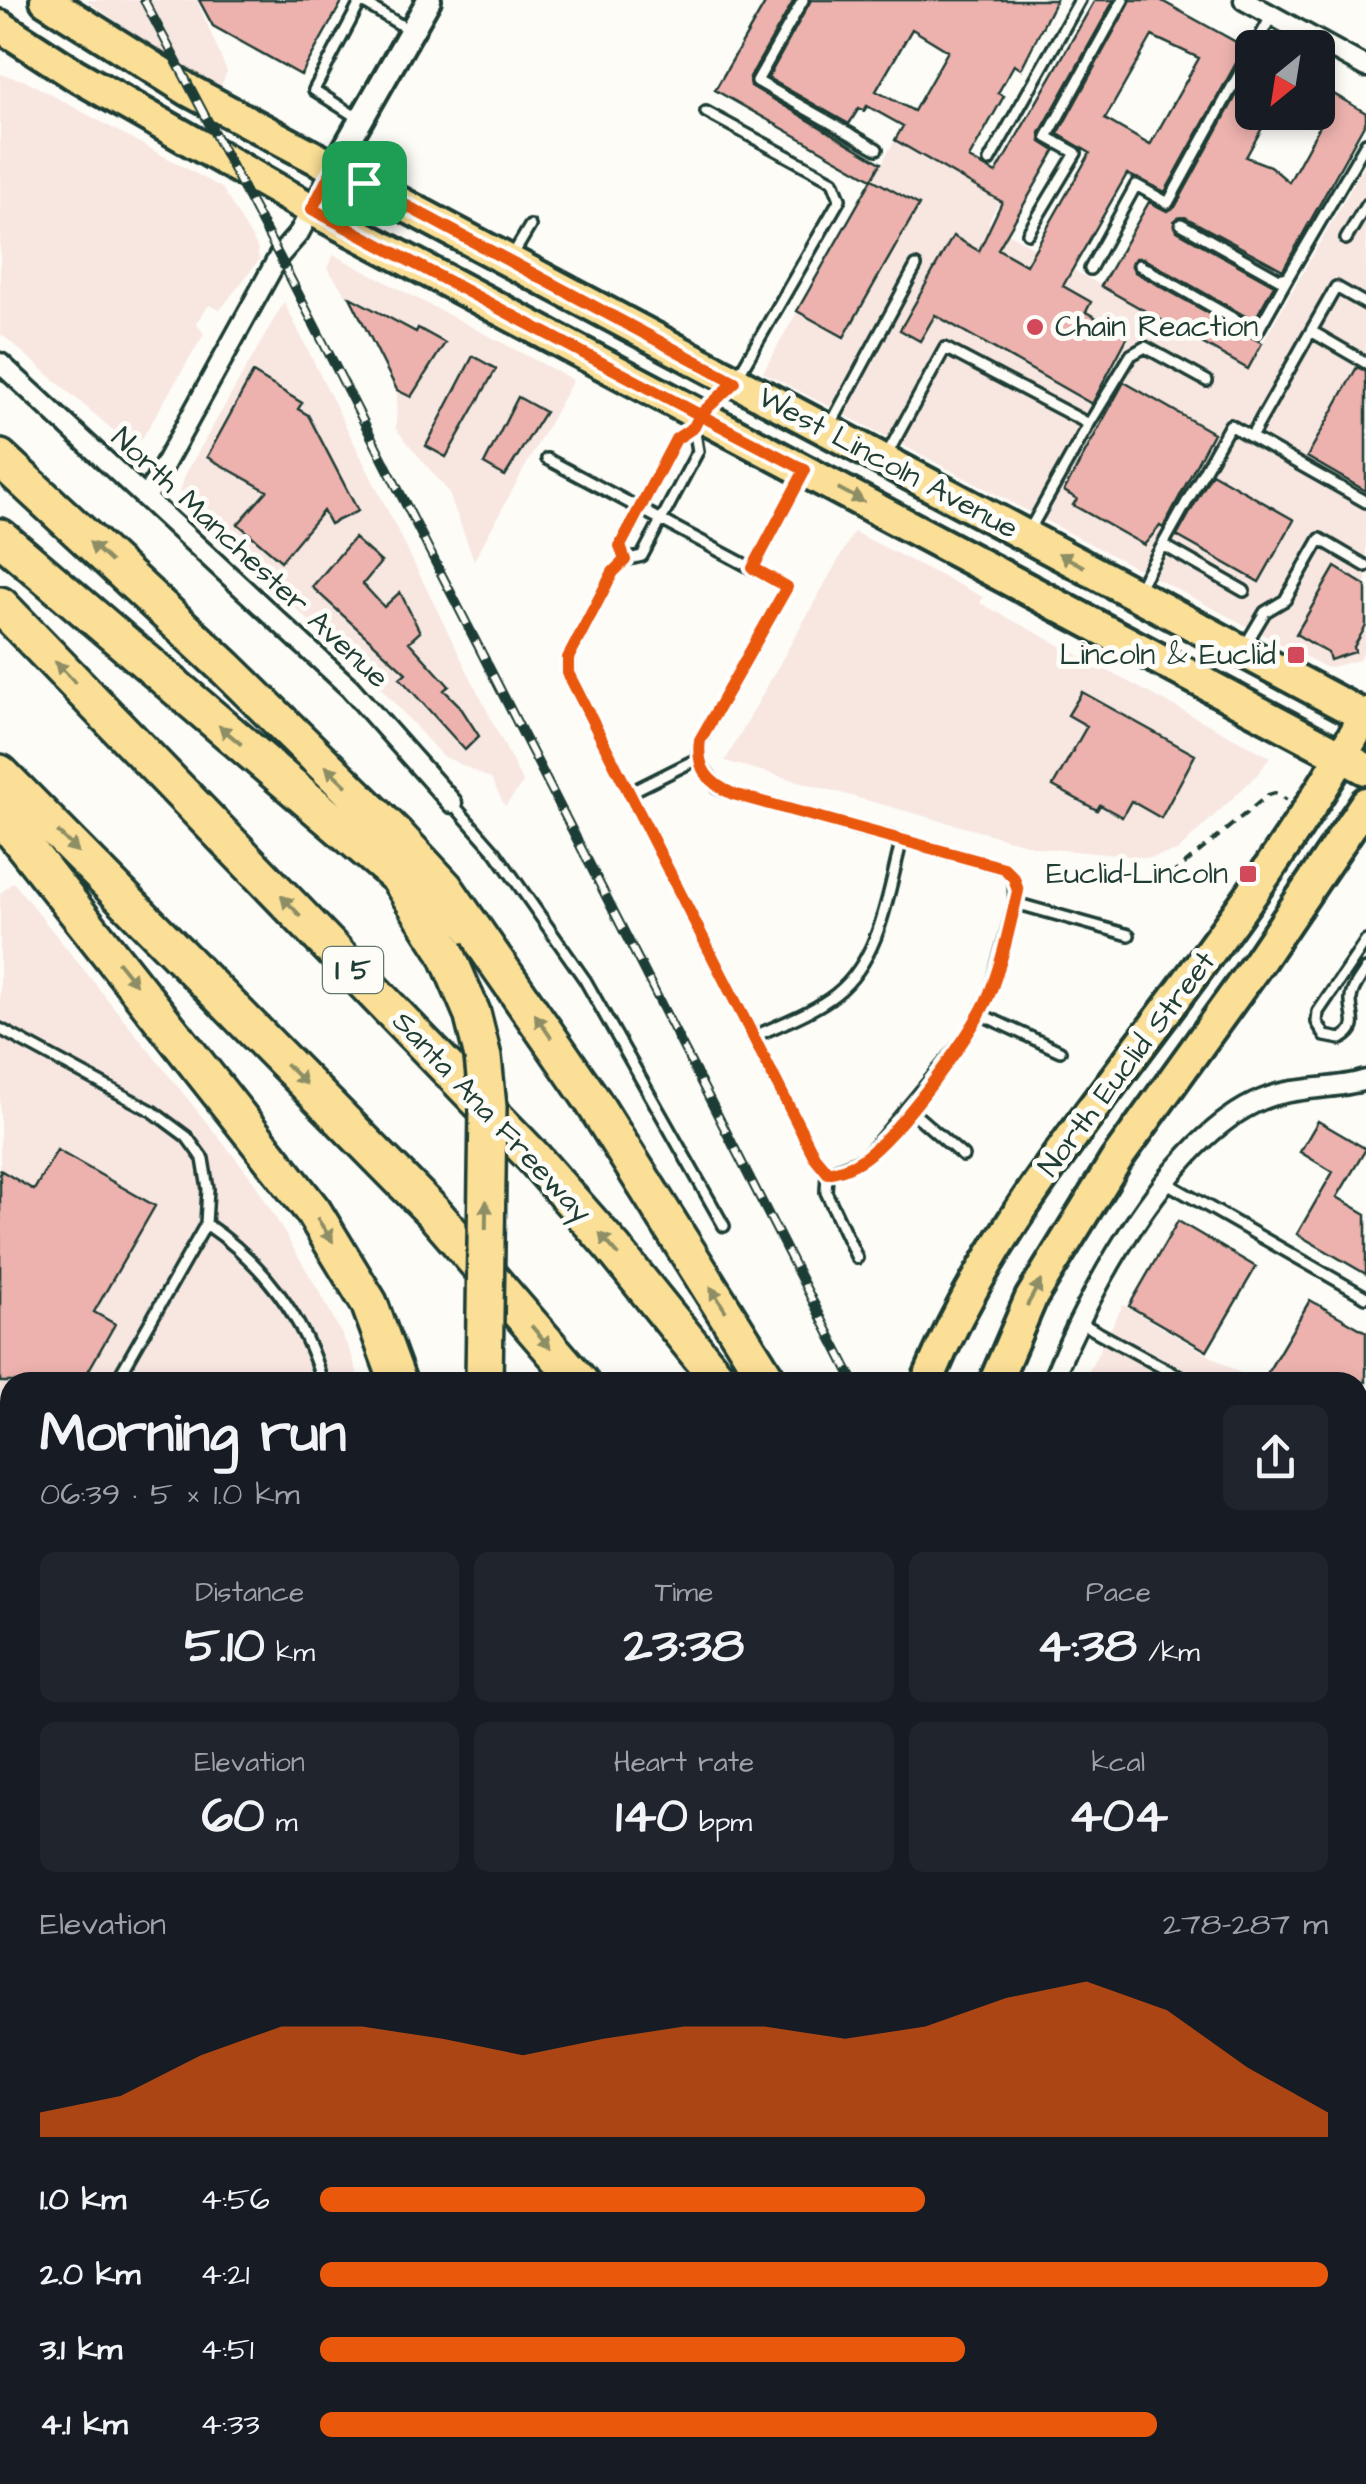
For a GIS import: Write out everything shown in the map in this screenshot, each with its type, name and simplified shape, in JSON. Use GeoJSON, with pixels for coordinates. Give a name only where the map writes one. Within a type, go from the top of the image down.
{"type":"FeatureCollection","features":[{"type":"Feature","properties":{"kind":"highway"},"geometry":{"type":"LineString","coordinates":[[0,458],[252,693],[445,888],[592,1100],[762,1372]]}},
{"type":"Feature","properties":{"kind":"highway"},"geometry":{"type":"LineString","coordinates":[[0,538],[398,878],[445,950],[472,1013],[483,1057],[488,1106],[484,1372]]}},
{"type":"Feature","properties":{"kind":"highway","name":"Santa Ana Freeway"},"geometry":{"type":"LineString","coordinates":[[0,604],[533,1157],[713,1372]]}},
{"type":"Feature","properties":{"kind":"highway"},"geometry":{"type":"LineString","coordinates":[[0,773],[434,1214],[571,1372]]}},
{"type":"Feature","properties":{"kind":"highway"},"geometry":{"type":"LineString","coordinates":[[0,815],[312,1211],[369,1303],[394,1372]]}},
{"type":"Feature","properties":{"kind":"main road","name":"West Lincoln Avenue"},"geometry":{"type":"LineString","coordinates":[[46,0],[143,64],[1366,716]]}},
{"type":"Feature","properties":{"kind":"main road","name":"West Lincoln Avenue"},"geometry":{"type":"LineString","coordinates":[[0,26],[74,74],[312,209],[697,421],[805,470],[1355,762]]}},
{"type":"Feature","properties":{"kind":"main road","name":"North Euclid Street"},"geometry":{"type":"LineString","coordinates":[[931,1372],[977,1274],[1009,1223],[1355,762],[1366,716]]}},
{"type":"Feature","properties":{"kind":"main road","name":"North Euclid Street"},"geometry":{"type":"LineString","coordinates":[[999,1372],[1031,1298],[1116,1160],[1260,960],[1366,803]]}},
{"type":"Feature","properties":{"kind":"street"},"geometry":{"type":"LineString","coordinates":[[146,498],[279,256],[312,209],[428,0]]}},
{"type":"Feature","properties":{"kind":"street"},"geometry":{"type":"LineString","coordinates":[[1244,0],[1366,67]]}},
{"type":"Feature","properties":{"kind":"street","name":"North Manchester Avenue"},"geometry":{"type":"LineString","coordinates":[[0,363],[349,688],[452,803]]}},
{"type":"Feature","properties":{"kind":"street"},"geometry":{"type":"LineString","coordinates":[[1057,1372],[1080,1322],[1165,1182],[1202,1140],[1248,1106],[1283,1093],[1366,1080]]}},
{"type":"Feature","properties":{"kind":"lane"},"geometry":{"type":"LineString","coordinates":[[804,0],[757,82],[877,149]]}},
{"type":"Feature","properties":{"kind":"lane"},"geometry":{"type":"LineString","coordinates":[[989,160],[1080,0]]}},
{"type":"Feature","properties":{"kind":"lane"},"geometry":{"type":"LineString","coordinates":[[1028,234],[1076,153],[1047,137],[1123,0]]}},
{"type":"Feature","properties":{"kind":"lane"},"geometry":{"type":"LineString","coordinates":[[361,120],[314,90],[360,1],[411,32]]}},
{"type":"Feature","properties":{"kind":"lane"},"geometry":{"type":"LineString","coordinates":[[1264,30],[1272,15]]}},
{"type":"Feature","properties":{"kind":"lane"},"geometry":{"type":"LineString","coordinates":[[1090,269],[1136,185],[1168,203],[1235,82]]}},
{"type":"Feature","properties":{"kind":"lane"},"geometry":{"type":"LineString","coordinates":[[625,560],[620,546],[676,439],[735,382],[840,200],[833,181],[706,112]]}},
{"type":"Feature","properties":{"kind":"lane"},"geometry":{"type":"LineString","coordinates":[[1139,266],[1257,332],[1366,143]]}},
{"type":"Feature","properties":{"kind":"lane"},"geometry":{"type":"LineString","coordinates":[[1346,239],[1366,205]]}},
{"type":"Feature","properties":{"kind":"lane"},"geometry":{"type":"LineString","coordinates":[[1181,224],[1279,278],[1288,277]]}},
{"type":"Feature","properties":{"kind":"lane"},"geometry":{"type":"LineString","coordinates":[[510,260],[530,226]]}},
{"type":"Feature","properties":{"kind":"lane"},"geometry":{"type":"LineString","coordinates":[[828,431],[916,266]]}},
{"type":"Feature","properties":{"kind":"lane"},"geometry":{"type":"LineString","coordinates":[[1250,437],[1336,287],[1366,304]]}},
{"type":"Feature","properties":{"kind":"lane"},"geometry":{"type":"LineString","coordinates":[[1311,331],[1366,363]]}},
{"type":"Feature","properties":{"kind":"lane"},"geometry":{"type":"LineString","coordinates":[[1026,536],[1131,354],[1145,347],[1207,382]]}},
{"type":"Feature","properties":{"kind":"lane"},"geometry":{"type":"LineString","coordinates":[[884,461],[945,348],[1089,424]]}},
{"type":"Feature","properties":{"kind":"lane"},"geometry":{"type":"LineString","coordinates":[[697,421],[698,451],[642,556],[625,560],[613,572],[568,658],[568,673],[814,1156],[828,1173],[826,1192],[857,1258]]}},
{"type":"Feature","properties":{"kind":"lane"},"geometry":{"type":"LineString","coordinates":[[1135,594],[1230,425],[1366,502]]}},
{"type":"Feature","properties":{"kind":"lane"},"geometry":{"type":"LineString","coordinates":[[548,459],[787,587],[700,740],[697,759],[717,787],[1004,868],[1014,878],[1015,904],[980,1014],[946,1064],[865,1158],[828,1173]]}},
{"type":"Feature","properties":{"kind":"lane"},"geometry":{"type":"LineString","coordinates":[[753,568],[805,470]]}},
{"type":"Feature","properties":{"kind":"lane"},"geometry":{"type":"LineString","coordinates":[[658,472],[681,484]]}},
{"type":"Feature","properties":{"kind":"lane"},"geometry":{"type":"LineString","coordinates":[[1242,651],[1264,612],[1285,600],[1320,539],[1366,566]]}},
{"type":"Feature","properties":{"kind":"lane"},"geometry":{"type":"LineString","coordinates":[[1163,545],[1244,591]]}},
{"type":"Feature","properties":{"kind":"lane"},"geometry":{"type":"LineString","coordinates":[[629,793],[697,759]]}},
{"type":"Feature","properties":{"kind":"lane"},"geometry":{"type":"LineString","coordinates":[[452,803],[496,854],[585,980],[724,1226]]}},
{"type":"Feature","properties":{"kind":"lane"},"geometry":{"type":"LineString","coordinates":[[753,1036],[824,1002],[860,968],[876,936],[902,840]]}},
{"type":"Feature","properties":{"kind":"lane"},"geometry":{"type":"LineString","coordinates":[[1015,904],[1130,935]]}},
{"type":"Feature","properties":{"kind":"lane"},"geometry":{"type":"LineString","coordinates":[[1366,942],[1318,1012],[1316,1022],[1326,1036],[1341,1038],[1352,1030],[1356,1017],[1352,996],[1366,969]]}},
{"type":"Feature","properties":{"kind":"lane"},"geometry":{"type":"LineString","coordinates":[[980,1014],[1060,1051]]}},
{"type":"Feature","properties":{"kind":"lane"},"geometry":{"type":"LineString","coordinates":[[0,1029],[152,1110],[187,1137],[203,1159],[208,1188],[206,1224],[122,1372]]}},
{"type":"Feature","properties":{"kind":"lane"},"geometry":{"type":"LineString","coordinates":[[909,1109],[964,1156]]}},
{"type":"Feature","properties":{"kind":"lane"},"geometry":{"type":"LineString","coordinates":[[1165,1182],[1366,1297]]}},
{"type":"Feature","properties":{"kind":"lane"},"geometry":{"type":"LineString","coordinates":[[206,1224],[257,1264],[301,1331],[318,1372]]}},
{"type":"Feature","properties":{"kind":"lane"},"geometry":{"type":"LineString","coordinates":[[1080,1322],[1170,1372]]}},
{"type":"Feature","properties":{"kind":"path"},"geometry":{"type":"LineString","coordinates":[[1170,876],[1268,795],[1287,800]]}},
{"type":"Feature","properties":{"kind":"shaded area"},"geometry":{"type":"Polygon","coordinates":[[[86,0],[197,0],[227,72],[218,92],[86,0]]]}},
{"type":"Feature","properties":{"kind":"shaded area"},"geometry":{"type":"Polygon","coordinates":[[[0,74],[26,81],[222,188],[257,247],[259,260],[220,310],[209,305],[196,323],[204,334],[141,440],[133,442],[120,436],[0,333],[0,74]]]}},
{"type":"Feature","properties":{"kind":"shaded area"},"geometry":{"type":"Polygon","coordinates":[[[895,140],[1000,201],[988,222],[1248,368],[1366,162],[1366,648],[1359,660],[1327,668],[763,372],[895,140]]]}},
{"type":"Feature","properties":{"kind":"shaded area"},"geometry":{"type":"Polygon","coordinates":[[[334,255],[573,380],[474,560],[448,491],[396,429],[397,390],[355,307],[327,268],[334,255]]]}},
{"type":"Feature","properties":{"kind":"shaded area"},"geometry":{"type":"Polygon","coordinates":[[[284,302],[523,783],[505,806],[491,779],[441,755],[371,677],[183,506],[180,492],[185,475],[284,302]]]}},
{"type":"Feature","properties":{"kind":"shaded area"},"geometry":{"type":"Polygon","coordinates":[[[854,532],[983,597],[980,603],[1270,757],[1259,773],[1177,851],[1151,858],[1040,848],[725,761],[854,532]]]}},
{"type":"Feature","properties":{"kind":"shaded area"},"geometry":{"type":"Polygon","coordinates":[[[13,882],[253,1180],[323,1298],[357,1372],[0,1372],[0,894],[13,882]]]}},
{"type":"Feature","properties":{"kind":"shaded area"},"geometry":{"type":"Polygon","coordinates":[[[1123,1305],[1238,1372],[1088,1372],[1123,1305]]]}},
{"type":"Feature","properties":{"kind":"building"},"geometry":{"type":"Polygon","coordinates":[[[199,0],[343,0],[301,75],[213,26],[199,0]]]}},
{"type":"Feature","properties":{"kind":"building"},"geometry":{"type":"Polygon","coordinates":[[[767,0],[794,0],[750,77],[751,86],[881,163],[872,179],[715,90],[767,0]]]}},
{"type":"Feature","properties":{"kind":"building"},"geometry":{"type":"Polygon","coordinates":[[[811,0],[1056,0],[1021,69],[1014,65],[998,93],[1004,96],[969,158],[996,173],[1095,0],[1114,0],[1040,133],[1041,142],[1055,151],[998,249],[1026,265],[1090,153],[1058,134],[1131,0],[1160,0],[1235,41],[1235,65],[1165,192],[1127,174],[1063,286],[1091,302],[1086,312],[1128,336],[1092,404],[935,315],[920,341],[900,330],[953,236],[979,251],[1002,202],[895,140],[903,126],[867,106],[864,111],[859,108],[849,124],[768,78],[811,0]],[[912,29],[876,91],[914,111],[948,51],[912,29]],[[1152,36],[1105,119],[1150,145],[1199,58],[1152,36]]]}},
{"type":"Feature","properties":{"kind":"building"},"geometry":{"type":"Polygon","coordinates":[[[1335,95],[1366,113],[1366,121],[1283,270],[1185,217],[1174,221],[1177,231],[1274,285],[1254,321],[1143,258],[1136,258],[1131,264],[1135,272],[1262,343],[1248,369],[1101,286],[1149,202],[1167,211],[1175,207],[1235,98],[1235,130],[1261,130],[1246,157],[1270,166],[1289,182],[1318,130],[1335,130],[1335,95]]]}},
{"type":"Feature","properties":{"kind":"building"},"geometry":{"type":"Polygon","coordinates":[[[872,179],[919,205],[844,337],[797,311],[872,179]]]}},
{"type":"Feature","properties":{"kind":"building"},"geometry":{"type":"Polygon","coordinates":[[[350,297],[445,343],[411,397],[397,390],[350,297]]]}},
{"type":"Feature","properties":{"kind":"building"},"geometry":{"type":"Polygon","coordinates":[[[473,356],[496,369],[446,457],[426,446],[473,356]]]}},
{"type":"Feature","properties":{"kind":"building"},"geometry":{"type":"Polygon","coordinates":[[[1357,367],[1366,371],[1366,491],[1307,457],[1357,367]]]}},
{"type":"Feature","properties":{"kind":"building"},"geometry":{"type":"Polygon","coordinates":[[[253,373],[302,403],[298,409],[308,415],[358,511],[330,524],[323,511],[281,561],[238,524],[267,491],[207,457],[253,373]]]}},
{"type":"Feature","properties":{"kind":"building"},"geometry":{"type":"Polygon","coordinates":[[[1124,382],[1213,433],[1163,528],[1160,526],[1144,545],[1073,505],[1077,499],[1064,491],[1124,382]]]}},
{"type":"Feature","properties":{"kind":"building"},"geometry":{"type":"Polygon","coordinates":[[[518,397],[545,412],[505,476],[484,464],[518,397]]]}},
{"type":"Feature","properties":{"kind":"building"},"geometry":{"type":"Polygon","coordinates":[[[1212,473],[1294,520],[1259,582],[1177,536],[1212,473]]]}},
{"type":"Feature","properties":{"kind":"building"},"geometry":{"type":"Polygon","coordinates":[[[354,538],[381,562],[363,584],[384,607],[400,592],[420,632],[409,642],[449,686],[444,690],[479,736],[465,750],[400,678],[406,673],[312,587],[354,538]]]}},
{"type":"Feature","properties":{"kind":"building"},"geometry":{"type":"Polygon","coordinates":[[[1335,567],[1366,586],[1366,626],[1355,652],[1330,660],[1328,653],[1296,634],[1335,567]]]}},
{"type":"Feature","properties":{"kind":"building"},"geometry":{"type":"Polygon","coordinates":[[[1082,692],[1195,755],[1161,818],[1131,801],[1122,817],[1100,805],[1097,810],[1053,786],[1087,726],[1068,715],[1082,692]]]}},
{"type":"Feature","properties":{"kind":"building"},"geometry":{"type":"Polygon","coordinates":[[[1318,1121],[1366,1149],[1337,1197],[1366,1214],[1366,1274],[1297,1234],[1333,1172],[1300,1152],[1318,1121]]]}},
{"type":"Feature","properties":{"kind":"building"},"geometry":{"type":"Polygon","coordinates":[[[57,1150],[155,1206],[94,1312],[115,1324],[88,1372],[0,1372],[0,1170],[34,1190],[57,1150]]]}},
{"type":"Feature","properties":{"kind":"building"},"geometry":{"type":"Polygon","coordinates":[[[1178,1221],[1256,1267],[1207,1351],[1129,1306],[1178,1221]]]}},
{"type":"Feature","properties":{"kind":"building"},"geometry":{"type":"Polygon","coordinates":[[[1310,1300],[1366,1332],[1366,1372],[1268,1372],[1310,1300]]]}},
{"type":"Feature","properties":{"kind":"railway"},"geometry":{"type":"LineString","coordinates":[[144,0],[279,256],[849,1372]]}},
{"type":"Feature","properties":{"kind":"place","name":"Chain Reaction"},"geometry":{"type":"Point","coordinates":[1035,327]}},
{"type":"Feature","properties":{"kind":"place","name":"Lincoln & Euclid"},"geometry":{"type":"Point","coordinates":[1296,655]}},
{"type":"Feature","properties":{"kind":"place","name":"Euclid-Lincoln"},"geometry":{"type":"Point","coordinates":[1248,874]}},
{"type":"Feature","properties":{"kind":"route"},"geometry":{"type":"LineString","coordinates":[[364,183],[334,167],[312,209],[700,415],[694,427],[676,439],[620,546],[625,560],[613,572],[568,658],[568,673],[814,1156],[828,1173],[849,1167],[865,1158],[909,1109],[980,1014],[990,992],[1018,891],[1014,878],[1004,868],[717,787],[697,759],[700,740],[787,587],[753,568],[805,470],[700,415],[735,382],[364,183]]}}]}
